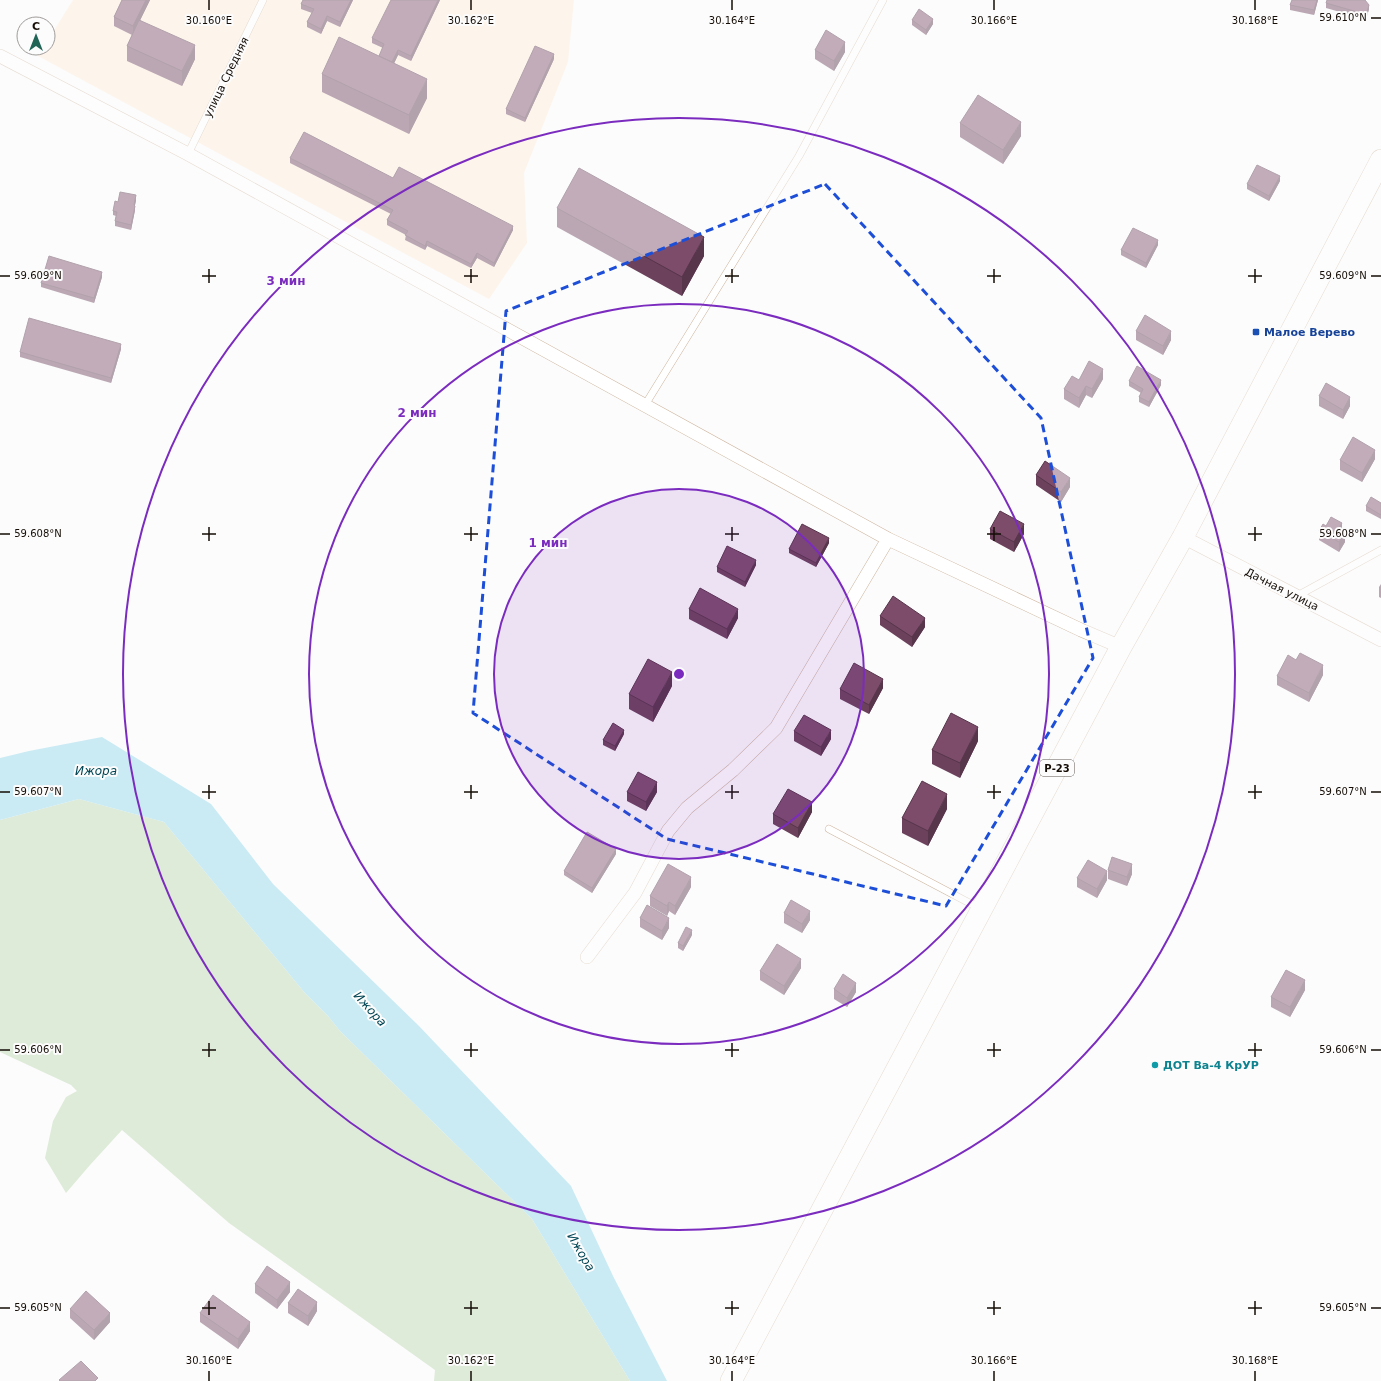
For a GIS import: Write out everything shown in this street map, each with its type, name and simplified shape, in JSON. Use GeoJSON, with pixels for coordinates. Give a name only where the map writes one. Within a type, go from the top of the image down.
{"type":"FeatureCollection","features":[{"type":"Feature","properties":{"kind":"main road","name":"Р-23"},"geometry":{"type":"LineString","coordinates":[[732,1379],[1121,647],[1183,537],[1381,160]]}},
{"type":"Feature","properties":{"kind":"street"},"geometry":{"type":"LineString","coordinates":[[0,56],[188,154],[888,539],[1081,630],[1121,647]]}},
{"type":"Feature","properties":{"kind":"street","name":"Дачная улица"},"geometry":{"type":"LineString","coordinates":[[1183,537],[1381,640]]}},
{"type":"Feature","properties":{"kind":"street"},"geometry":{"type":"LineString","coordinates":[[587,957],[635,893],[668,831],[687,808],[733,770],[776,728],[888,539]]}},
{"type":"Feature","properties":{"kind":"lane","name":"улица Средняя"},"geometry":{"type":"LineString","coordinates":[[188,154],[263,0]]}},
{"type":"Feature","properties":{"kind":"lane"},"geometry":{"type":"LineString","coordinates":[[645,405],[799,156],[883,0]]}},
{"type":"Feature","properties":{"kind":"lane"},"geometry":{"type":"LineString","coordinates":[[1297,596],[1381,550]]}},
{"type":"Feature","properties":{"kind":"lane"},"geometry":{"type":"LineString","coordinates":[[829,829],[982,910]]}},
{"type":"Feature","properties":{"kind":"highlighted area"},"geometry":{"type":"Polygon","coordinates":[[[825,184],[1041,418],[1093,658],[946,906],[667,839],[473,713],[506,311],[825,184]]]}},
{"type":"Feature","properties":{"kind":"shaded area"},"geometry":{"type":"Polygon","coordinates":[[[73,0],[574,0],[568,62],[524,173],[527,243],[489,299],[38,56],[56,56],[56,27],[73,0]]]}},
{"type":"Feature","properties":{"kind":"green space"},"geometry":{"type":"Polygon","coordinates":[[[79,799],[164,822],[304,992],[328,1016],[340,1031],[532,1219],[630,1381],[434,1381],[435,1370],[229,1223],[122,1130],[66,1193],[45,1158],[53,1121],[66,1097],[77,1091],[71,1085],[0,1052],[0,820],[79,799]]]}},
{"type":"Feature","properties":{"kind":"water","name":"Ижора"},"geometry":{"type":"Polygon","coordinates":[[[102,737],[211,804],[273,884],[419,1026],[571,1186],[613,1276],[667,1381],[630,1381],[532,1219],[340,1031],[328,1016],[304,992],[164,822],[79,799],[0,820],[0,758],[102,737]]]}},
{"type":"Feature","properties":{"kind":"building"},"geometry":{"type":"Polygon","coordinates":[[[122,0],[146,0],[133,26],[114,17],[122,0]]]}},
{"type":"Feature","properties":{"kind":"building"},"geometry":{"type":"Polygon","coordinates":[[[303,0],[351,0],[340,22],[327,16],[321,29],[307,22],[314,9],[301,4],[303,0]]]}},
{"type":"Feature","properties":{"kind":"building"},"geometry":{"type":"Polygon","coordinates":[[[391,0],[438,0],[411,56],[398,50],[392,62],[379,56],[384,44],[372,38],[391,0]]]}},
{"type":"Feature","properties":{"kind":"building"},"geometry":{"type":"Polygon","coordinates":[[[1292,0],[1317,0],[1314,10],[1290,5],[1292,0]]]}},
{"type":"Feature","properties":{"kind":"building"},"geometry":{"type":"Polygon","coordinates":[[[1327,0],[1365,0],[1369,5],[1367,12],[1361,13],[1326,3],[1327,0]]]}},
{"type":"Feature","properties":{"kind":"building"},"geometry":{"type":"Polygon","coordinates":[[[919,9],[933,19],[926,30],[912,20],[919,9]]]}},
{"type":"Feature","properties":{"kind":"building"},"geometry":{"type":"Polygon","coordinates":[[[139,20],[195,45],[182,71],[127,46],[139,20]]]}},
{"type":"Feature","properties":{"kind":"building"},"geometry":{"type":"Polygon","coordinates":[[[826,30],[845,42],[834,61],[815,50],[826,30]]]}},
{"type":"Feature","properties":{"kind":"building"},"geometry":{"type":"Polygon","coordinates":[[[339,37],[427,79],[409,115],[322,74],[339,37]]]}},
{"type":"Feature","properties":{"kind":"building"},"geometry":{"type":"Polygon","coordinates":[[[535,46],[554,54],[525,118],[506,109],[535,46]]]}},
{"type":"Feature","properties":{"kind":"building"},"geometry":{"type":"Polygon","coordinates":[[[978,95],[1021,122],[1003,150],[960,123],[978,95]]]}},
{"type":"Feature","properties":{"kind":"building"},"geometry":{"type":"Polygon","coordinates":[[[304,132],[393,178],[399,167],[513,226],[494,263],[477,253],[471,264],[427,241],[425,246],[405,235],[408,231],[387,220],[393,210],[290,158],[304,132]]]}},
{"type":"Feature","properties":{"kind":"building"},"geometry":{"type":"Polygon","coordinates":[[[1257,165],[1280,176],[1269,196],[1247,184],[1257,165]]]}},
{"type":"Feature","properties":{"kind":"building"},"geometry":{"type":"Polygon","coordinates":[[[579,168],[704,237],[682,277],[557,208],[579,168]]]}},
{"type":"Feature","properties":{"kind":"building"},"geometry":{"type":"Polygon","coordinates":[[[120,192],[136,195],[131,225],[115,221],[117,212],[113,211],[115,201],[118,202],[120,192]]]}},
{"type":"Feature","properties":{"kind":"building"},"geometry":{"type":"Polygon","coordinates":[[[1133,228],[1158,240],[1146,263],[1121,250],[1133,228]]]}},
{"type":"Feature","properties":{"kind":"building"},"geometry":{"type":"Polygon","coordinates":[[[49,256],[102,272],[94,298],[41,283],[49,256]]]}},
{"type":"Feature","properties":{"kind":"building"},"geometry":{"type":"Polygon","coordinates":[[[1145,315],[1171,331],[1163,346],[1136,331],[1145,315]]]}},
{"type":"Feature","properties":{"kind":"building"},"geometry":{"type":"Polygon","coordinates":[[[29,318],[121,344],[111,378],[20,352],[29,318]]]}},
{"type":"Feature","properties":{"kind":"building"},"geometry":{"type":"Polygon","coordinates":[[[1089,361],[1103,369],[1092,389],[1086,386],[1079,398],[1064,389],[1072,376],[1079,380],[1089,361]]]}},
{"type":"Feature","properties":{"kind":"building"},"geometry":{"type":"Polygon","coordinates":[[[1137,366],[1161,380],[1149,402],[1139,397],[1143,389],[1129,381],[1137,366]]]}},
{"type":"Feature","properties":{"kind":"building"},"geometry":{"type":"Polygon","coordinates":[[[1326,383],[1350,397],[1343,410],[1319,396],[1326,383]]]}},
{"type":"Feature","properties":{"kind":"building"},"geometry":{"type":"Polygon","coordinates":[[[1353,437],[1375,450],[1362,473],[1340,460],[1353,437]]]}},
{"type":"Feature","properties":{"kind":"building"},"geometry":{"type":"Polygon","coordinates":[[[1045,461],[1070,478],[1061,492],[1036,475],[1045,461]]]}},
{"type":"Feature","properties":{"kind":"building"},"geometry":{"type":"Polygon","coordinates":[[[1371,497],[1381,503],[1381,515],[1366,506],[1371,497]]]}},
{"type":"Feature","properties":{"kind":"building"},"geometry":{"type":"Polygon","coordinates":[[[1000,511],[1024,524],[1014,542],[990,529],[1000,511]]]}},
{"type":"Feature","properties":{"kind":"building"},"geometry":{"type":"Polygon","coordinates":[[[1331,517],[1342,523],[1338,529],[1345,533],[1339,542],[1319,531],[1323,524],[1326,526],[1331,517]]]}},
{"type":"Feature","properties":{"kind":"building"},"geometry":{"type":"Polygon","coordinates":[[[802,524],[829,538],[816,563],[789,549],[802,524]]]}},
{"type":"Feature","properties":{"kind":"building"},"geometry":{"type":"Polygon","coordinates":[[[727,546],[756,560],[745,582],[717,567],[727,546]]]}},
{"type":"Feature","properties":{"kind":"building"},"geometry":{"type":"Polygon","coordinates":[[[700,588],[738,609],[727,629],[689,609],[700,588]]]}},
{"type":"Feature","properties":{"kind":"building"},"geometry":{"type":"Polygon","coordinates":[[[893,596],[925,618],[912,637],[880,616],[893,596]]]}},
{"type":"Feature","properties":{"kind":"building"},"geometry":{"type":"Polygon","coordinates":[[[1300,653],[1323,665],[1309,693],[1277,676],[1288,655],[1296,660],[1300,653]]]}},
{"type":"Feature","properties":{"kind":"building"},"geometry":{"type":"Polygon","coordinates":[[[648,659],[672,672],[653,707],[629,694],[648,659]]]}},
{"type":"Feature","properties":{"kind":"building"},"geometry":{"type":"Polygon","coordinates":[[[854,663],[883,679],[869,705],[840,689],[854,663]]]}},
{"type":"Feature","properties":{"kind":"building"},"geometry":{"type":"Polygon","coordinates":[[[951,713],[978,727],[960,763],[932,750],[951,713]]]}},
{"type":"Feature","properties":{"kind":"building"},"geometry":{"type":"Polygon","coordinates":[[[804,715],[831,730],[821,747],[794,731],[804,715]]]}},
{"type":"Feature","properties":{"kind":"building"},"geometry":{"type":"Polygon","coordinates":[[[613,723],[624,730],[615,746],[603,740],[613,723]]]}},
{"type":"Feature","properties":{"kind":"building"},"geometry":{"type":"Polygon","coordinates":[[[638,772],[657,782],[646,802],[627,792],[638,772]]]}},
{"type":"Feature","properties":{"kind":"building"},"geometry":{"type":"Polygon","coordinates":[[[922,781],[947,794],[928,831],[902,818],[922,781]]]}},
{"type":"Feature","properties":{"kind":"building"},"geometry":{"type":"Polygon","coordinates":[[[788,789],[812,802],[798,828],[773,814],[788,789]]]}},
{"type":"Feature","properties":{"kind":"building"},"geometry":{"type":"Polygon","coordinates":[[[587,832],[616,849],[592,888],[564,871],[587,832]]]}},
{"type":"Feature","properties":{"kind":"building"},"geometry":{"type":"Polygon","coordinates":[[[1112,857],[1132,864],[1127,877],[1108,870],[1112,857]]]}},
{"type":"Feature","properties":{"kind":"building"},"geometry":{"type":"Polygon","coordinates":[[[1088,860],[1107,871],[1097,889],[1077,878],[1088,860]]]}},
{"type":"Feature","properties":{"kind":"building"},"geometry":{"type":"Polygon","coordinates":[[[668,864],[691,877],[675,906],[669,902],[667,906],[650,896],[668,864]]]}},
{"type":"Feature","properties":{"kind":"building"},"geometry":{"type":"Polygon","coordinates":[[[791,900],[810,911],[802,924],[784,913],[791,900]]]}},
{"type":"Feature","properties":{"kind":"building"},"geometry":{"type":"Polygon","coordinates":[[[647,905],[669,918],[662,931],[640,918],[647,905]]]}},
{"type":"Feature","properties":{"kind":"building"},"geometry":{"type":"Polygon","coordinates":[[[686,927],[692,930],[683,946],[678,943],[686,927]]]}},
{"type":"Feature","properties":{"kind":"building"},"geometry":{"type":"Polygon","coordinates":[[[777,944],[801,959],[784,986],[760,971],[777,944]]]}},
{"type":"Feature","properties":{"kind":"building"},"geometry":{"type":"Polygon","coordinates":[[[1286,970],[1305,980],[1290,1007],[1271,997],[1286,970]]]}},
{"type":"Feature","properties":{"kind":"building"},"geometry":{"type":"Polygon","coordinates":[[[843,974],[856,983],[847,998],[834,989],[843,974]]]}},
{"type":"Feature","properties":{"kind":"building"},"geometry":{"type":"Polygon","coordinates":[[[267,1266],[290,1282],[277,1300],[255,1284],[267,1266]]]}},
{"type":"Feature","properties":{"kind":"building"},"geometry":{"type":"Polygon","coordinates":[[[298,1289],[317,1302],[308,1316],[288,1303],[298,1289]]]}},
{"type":"Feature","properties":{"kind":"building"},"geometry":{"type":"Polygon","coordinates":[[[86,1291],[110,1313],[94,1330],[70,1309],[86,1291]]]}},
{"type":"Feature","properties":{"kind":"building"},"geometry":{"type":"Polygon","coordinates":[[[213,1295],[250,1322],[238,1339],[200,1313],[213,1295]]]}},
{"type":"Feature","properties":{"kind":"building"},"geometry":{"type":"Polygon","coordinates":[[[81,1361],[98,1378],[95,1381],[59,1380],[81,1361]]]}},
{"type":"Feature","properties":{"kind":"place","name":"Малое Верево"},"geometry":{"type":"Point","coordinates":[1256,332]}},
{"type":"Feature","properties":{"kind":"place","name":"ДОТ Ва-4 КрУР"},"geometry":{"type":"Point","coordinates":[1155,1065]}}]}
